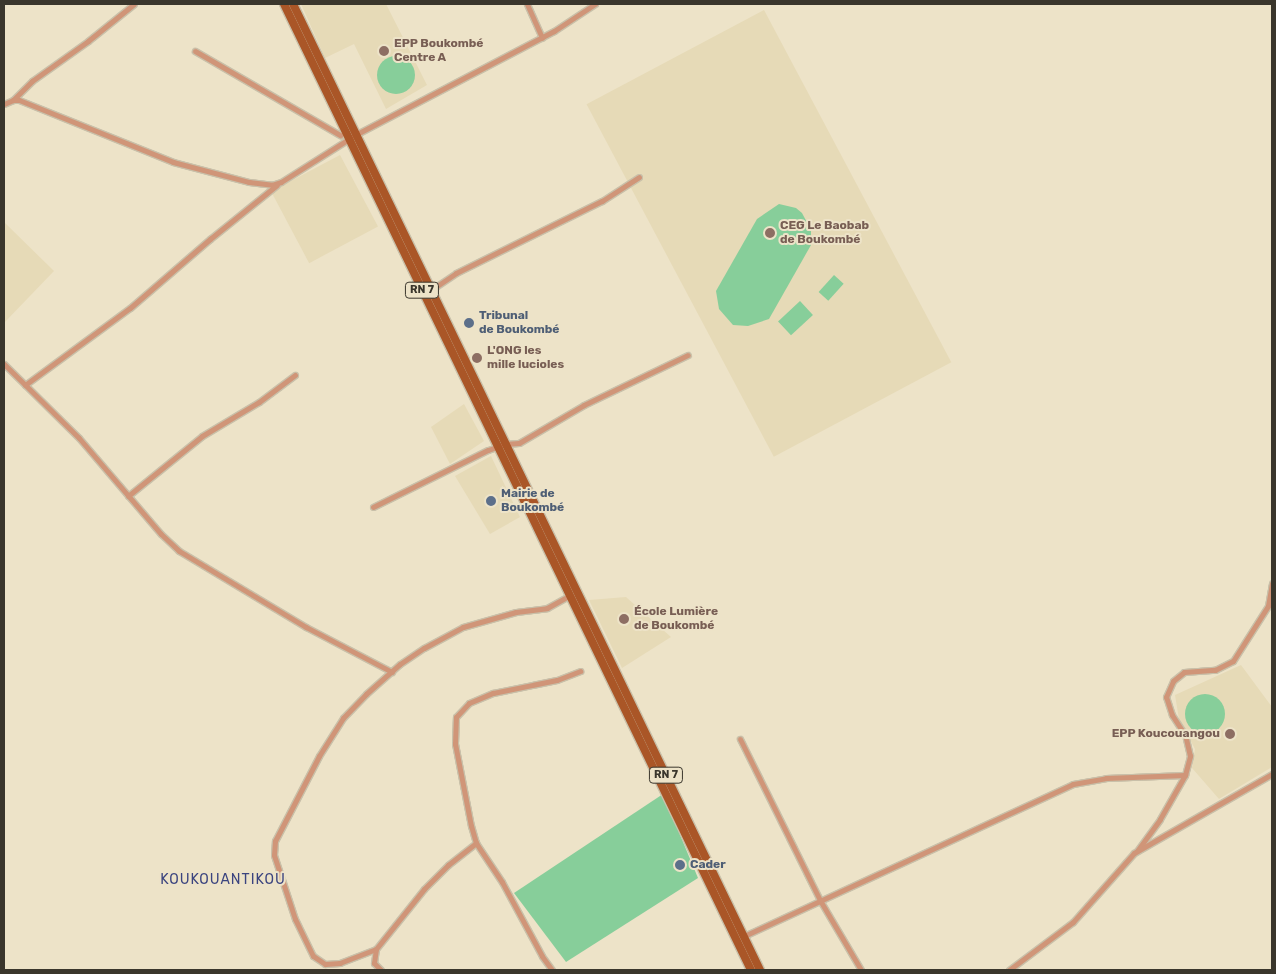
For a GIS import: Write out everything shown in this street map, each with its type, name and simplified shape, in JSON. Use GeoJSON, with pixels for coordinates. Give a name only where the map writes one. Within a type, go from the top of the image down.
{"type":"FeatureCollection","features":[{"type":"Feature","properties":{"kind":"main road","name":"RN 7"},"geometry":{"type":"LineString","coordinates":[[284,4],[431,290],[501,445]]}},
{"type":"Feature","properties":{"kind":"main road","name":"RN 7"},"geometry":{"type":"LineString","coordinates":[[293,4],[352,137],[563,575],[760,970]]}},
{"type":"Feature","properties":{"kind":"main road","name":"RN 7"},"geometry":{"type":"LineString","coordinates":[[568,583],[569,596],[751,970]]}},
{"type":"Feature","properties":{"kind":"street"},"geometry":{"type":"LineString","coordinates":[[4,104],[13,100],[32,81],[88,41],[134,4]]}},
{"type":"Feature","properties":{"kind":"street"},"geometry":{"type":"LineString","coordinates":[[527,4],[542,38]]}},
{"type":"Feature","properties":{"kind":"street"},"geometry":{"type":"LineString","coordinates":[[25,385],[130,308],[210,238],[281,182],[352,137],[542,38],[595,4]]}},
{"type":"Feature","properties":{"kind":"street"},"geometry":{"type":"LineString","coordinates":[[195,51],[340,135]]}},
{"type":"Feature","properties":{"kind":"street"},"geometry":{"type":"LineString","coordinates":[[13,100],[19,100],[173,162],[250,182],[272,185],[281,182]]}},
{"type":"Feature","properties":{"kind":"street"},"geometry":{"type":"LineString","coordinates":[[431,290],[456,273],[602,201],[639,177]]}},
{"type":"Feature","properties":{"kind":"street"},"geometry":{"type":"LineString","coordinates":[[373,507],[427,482],[455,465],[501,445],[519,443],[584,405],[688,355]]}},
{"type":"Feature","properties":{"kind":"street"},"geometry":{"type":"LineString","coordinates":[[4,364],[79,438],[128,496],[179,551],[306,627],[392,672]]}},
{"type":"Feature","properties":{"kind":"street"},"geometry":{"type":"LineString","coordinates":[[128,496],[202,436],[259,402],[295,375]]}},
{"type":"Feature","properties":{"kind":"street"},"geometry":{"type":"LineString","coordinates":[[1008,970],[1018,968],[1073,922],[1137,851],[1160,819],[1185,775],[1190,756],[1184,734],[1172,715],[1166,697],[1173,681],[1184,672],[1215,670],[1233,661],[1268,606],[1272,583]]}},
{"type":"Feature","properties":{"kind":"street"},"geometry":{"type":"LineString","coordinates":[[476,843],[424,889],[376,949],[340,963],[325,964],[313,956],[295,920],[274,854],[275,841],[319,756],[343,718],[366,694],[424,648],[463,627],[516,612],[547,608],[569,596]]}},
{"type":"Feature","properties":{"kind":"street"},"geometry":{"type":"LineString","coordinates":[[552,970],[542,956],[502,882],[476,843],[455,744],[456,717],[470,704],[493,693],[557,680],[580,671]]}},
{"type":"Feature","properties":{"kind":"street"},"geometry":{"type":"LineString","coordinates":[[740,738],[821,902],[861,970]]}},
{"type":"Feature","properties":{"kind":"street"},"geometry":{"type":"LineString","coordinates":[[1137,851],[1272,774]]}},
{"type":"Feature","properties":{"kind":"street"},"geometry":{"type":"LineString","coordinates":[[744,936],[764,925],[821,902],[862,880],[975,828],[1002,818],[1044,796],[1073,784],[1106,778],[1185,775]]}},
{"type":"Feature","properties":{"kind":"street"},"geometry":{"type":"LineString","coordinates":[[376,949],[374,963],[381,970]]}},
{"type":"Feature","properties":{"kind":"shaded area","name":"EPP Boukombé Centre A"},"geometry":{"type":"Polygon","coordinates":[[[301,4],[386,4],[427,85],[386,109],[354,44],[325,58],[301,4]]]}},
{"type":"Feature","properties":{"kind":"shaded area","name":"CEG Le Baobab de Boukombé"},"geometry":{"type":"Polygon","coordinates":[[[764,10],[951,362],[774,457],[587,104],[764,10]]]}},
{"type":"Feature","properties":{"kind":"shaded area"},"geometry":{"type":"Polygon","coordinates":[[[340,155],[378,227],[309,263],[271,192],[340,155]]]}},
{"type":"Feature","properties":{"kind":"shaded area"},"geometry":{"type":"Polygon","coordinates":[[[4,222],[54,271],[4,323],[4,222]]]}},
{"type":"Feature","properties":{"kind":"shaded area"},"geometry":{"type":"Polygon","coordinates":[[[464,404],[484,441],[450,464],[431,427],[464,404]]]}},
{"type":"Feature","properties":{"kind":"shaded area","name":"Mairie de Boukombé"},"geometry":{"type":"Polygon","coordinates":[[[491,456],[520,517],[490,534],[455,476],[491,456]]]}},
{"type":"Feature","properties":{"kind":"shaded area","name":"École Lumière de Boukombé"},"geometry":{"type":"Polygon","coordinates":[[[626,597],[671,637],[622,668],[589,600],[626,597]]]}},
{"type":"Feature","properties":{"kind":"shaded area","name":"EPP Koucouangou"},"geometry":{"type":"Polygon","coordinates":[[[1241,665],[1272,707],[1272,767],[1219,799],[1192,768],[1195,749],[1179,719],[1175,695],[1241,665]]]}},
{"type":"Feature","properties":{"kind":"green space"},"geometry":{"type":"Polygon","coordinates":[[[396,56],[410,61],[415,75],[410,89],[396,94],[382,89],[377,75],[382,61],[396,56]]]}},
{"type":"Feature","properties":{"kind":"green space"},"geometry":{"type":"Polygon","coordinates":[[[779,204],[796,208],[802,213],[811,230],[811,245],[769,319],[748,326],[733,325],[719,309],[716,291],[757,219],[779,204]]]}},
{"type":"Feature","properties":{"kind":"green space"},"geometry":{"type":"Polygon","coordinates":[[[834,275],[844,284],[828,301],[819,292],[834,275]]]}},
{"type":"Feature","properties":{"kind":"green space"},"geometry":{"type":"Polygon","coordinates":[[[800,301],[813,315],[791,335],[778,321],[800,301]]]}},
{"type":"Feature","properties":{"kind":"green space"},"geometry":{"type":"Polygon","coordinates":[[[1205,694],[1219,700],[1225,714],[1219,728],[1205,734],[1191,728],[1185,714],[1191,700],[1205,694]]]}},
{"type":"Feature","properties":{"kind":"green space"},"geometry":{"type":"Polygon","coordinates":[[[663,794],[698,878],[566,962],[514,893],[663,794]]]}},
{"type":"Feature","properties":{"kind":"place","name":"EPP Boukombé Centre A"},"geometry":{"type":"Point","coordinates":[384,51]}},
{"type":"Feature","properties":{"kind":"place","name":"CEG Le Baobab de Boukombé"},"geometry":{"type":"Point","coordinates":[770,233]}},
{"type":"Feature","properties":{"kind":"place","name":"Tribunal de Boukombé"},"geometry":{"type":"Point","coordinates":[469,323]}},
{"type":"Feature","properties":{"kind":"place","name":"L'ONG les mille lucioles"},"geometry":{"type":"Point","coordinates":[477,358]}},
{"type":"Feature","properties":{"kind":"place","name":"Mairie de Boukombé"},"geometry":{"type":"Point","coordinates":[491,501]}},
{"type":"Feature","properties":{"kind":"place","name":"École Lumière de Boukombé"},"geometry":{"type":"Point","coordinates":[624,619]}},
{"type":"Feature","properties":{"kind":"place","name":"EPP Koucouangou"},"geometry":{"type":"Point","coordinates":[1230,734]}},
{"type":"Feature","properties":{"kind":"place","name":"Cader"},"geometry":{"type":"Point","coordinates":[680,865]}},
{"type":"Feature","properties":{"kind":"district","name":"KOUKOUANTIKOU"},"geometry":{"type":"Point","coordinates":[223,880]}}]}
